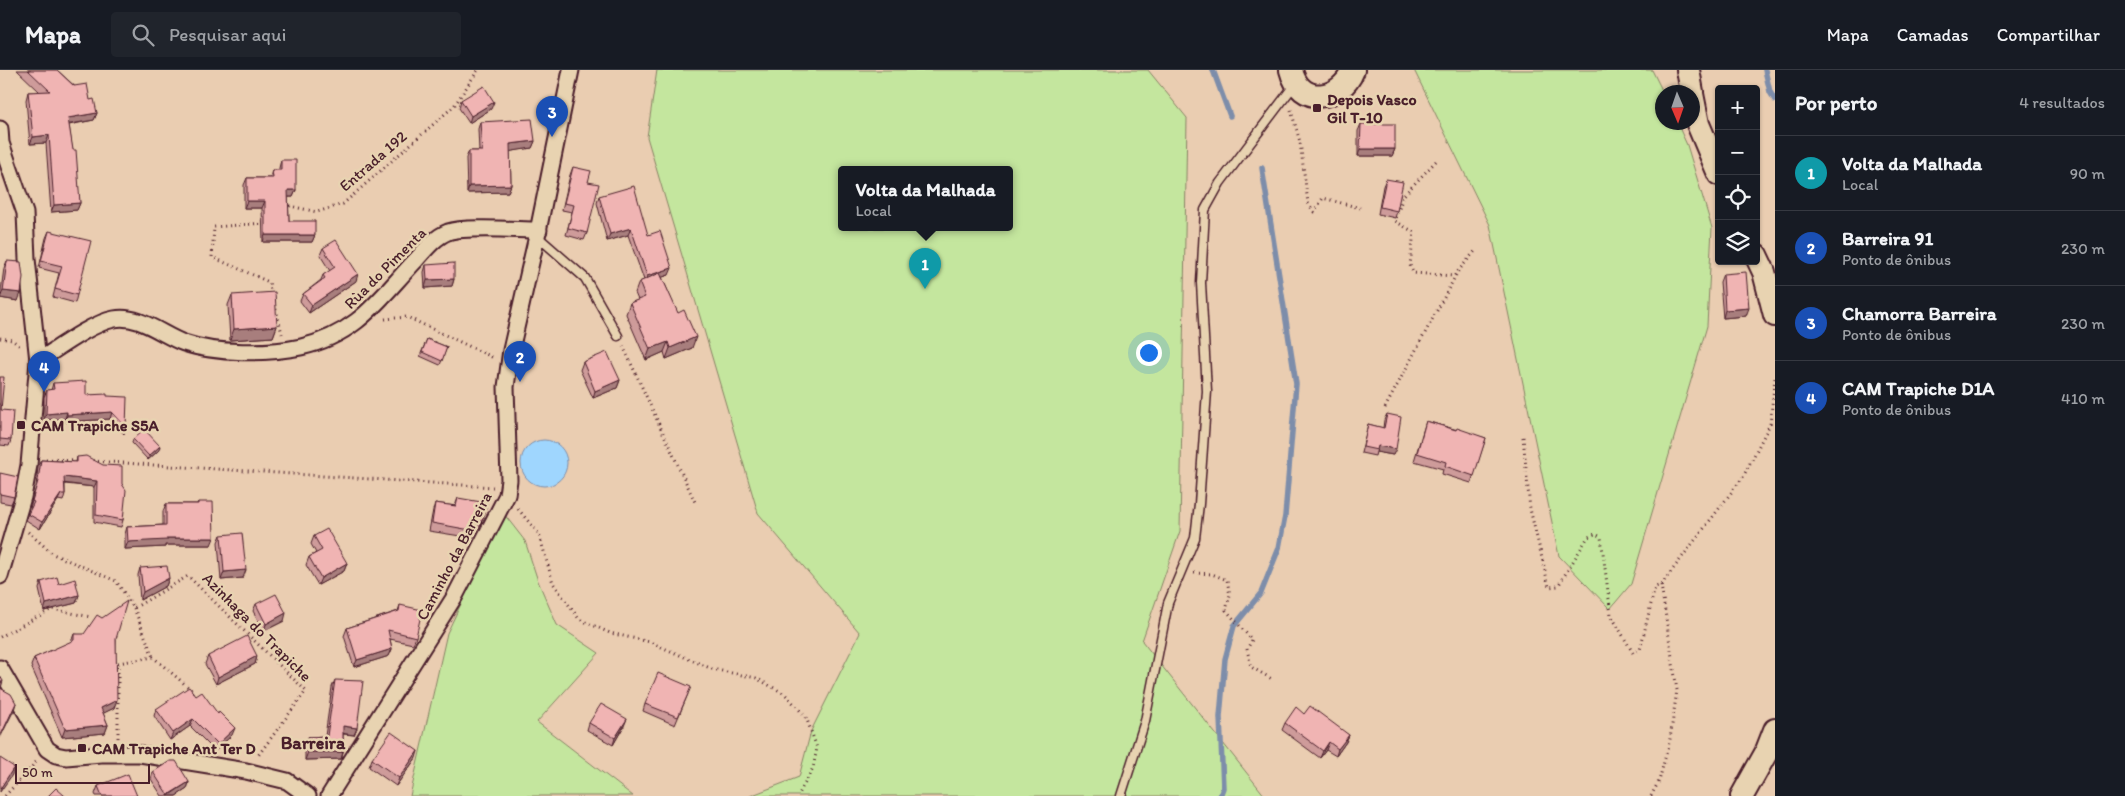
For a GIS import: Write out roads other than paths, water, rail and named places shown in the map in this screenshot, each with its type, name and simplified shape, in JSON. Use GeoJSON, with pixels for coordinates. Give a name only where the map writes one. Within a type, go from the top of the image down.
{"type":"FeatureCollection","features":[{"type":"Feature","properties":{"kind":"main road"},"geometry":{"type":"LineString","coordinates":[[1292,82],[1312,95],[1329,95],[1339,90],[1350,79],[1353,70]]}},
{"type":"Feature","properties":{"kind":"main road"},"geometry":{"type":"LineString","coordinates":[[1688,70],[1691,85]]}},
{"type":"Feature","properties":{"kind":"main road"},"geometry":{"type":"LineString","coordinates":[[1700,129],[1715,164]]}},
{"type":"Feature","properties":{"kind":"main road"},"geometry":{"type":"LineString","coordinates":[[1760,264],[1775,315]]}},
{"type":"Feature","properties":{"kind":"main road"},"geometry":{"type":"LineString","coordinates":[[1742,796],[1766,753],[1775,730]]}},
{"type":"Feature","properties":{"kind":"street","name":"Caminho da Barreira"},"geometry":{"type":"LineString","coordinates":[[329,796],[455,596],[507,491],[506,387],[509,365],[571,70]]}},
{"type":"Feature","properties":{"kind":"street"},"geometry":{"type":"LineString","coordinates":[[0,129],[1,143],[25,213],[27,259],[38,361],[30,458],[23,497],[0,576]]}},
{"type":"Feature","properties":{"kind":"street","name":"Rùa do Pimenta"},"geometry":{"type":"LineString","coordinates":[[38,361],[99,324],[114,318],[131,319],[183,343],[206,349],[269,350],[301,347],[327,339],[358,321],[374,307],[435,241],[448,232],[464,230],[538,233]]}},
{"type":"Feature","properties":{"kind":"street"},"geometry":{"type":"LineString","coordinates":[[0,668],[47,749],[56,755],[66,758],[101,754],[140,754],[246,771],[287,781],[308,796]]}},
{"type":"Feature","properties":{"kind":"lane"},"geometry":{"type":"LineString","coordinates":[[1121,796],[1146,721],[1168,603],[1195,538],[1200,504],[1207,400],[1201,283],[1205,210],[1220,183],[1292,82]]}},
{"type":"Feature","properties":{"kind":"lane"},"geometry":{"type":"LineString","coordinates":[[538,233],[585,278],[618,336]]}},
{"type":"Feature","properties":{"kind":"water"},"geometry":{"type":"Polygon","coordinates":[[[549,440],[553,441],[563,450],[566,454],[566,472],[557,482],[549,486],[539,486],[531,482],[522,472],[521,458],[525,450],[535,441],[549,440]]]}},
{"type":"Feature","properties":{"kind":"waterway"},"geometry":{"type":"LineString","coordinates":[[1213,70],[1230,116]]}},
{"type":"Feature","properties":{"kind":"waterway"},"geometry":{"type":"LineString","coordinates":[[1765,70],[1770,92],[1775,100]]}},
{"type":"Feature","properties":{"kind":"waterway"},"geometry":{"type":"LineString","coordinates":[[1220,796],[1223,788],[1220,717],[1225,659],[1234,626],[1261,593],[1279,548],[1285,516],[1296,384],[1262,168]]}},
{"type":"Feature","properties":{"kind":"place","name":"Depois Vasco Gil T-10"},"geometry":{"type":"Point","coordinates":[1317,108]}},
{"type":"Feature","properties":{"kind":"place","name":"Chamorra Barreira"},"geometry":{"type":"Point","coordinates":[552,137]}},
{"type":"Feature","properties":{"kind":"place","name":"Volta da Malhada"},"geometry":{"type":"Point","coordinates":[925,289]}},
{"type":"Feature","properties":{"kind":"place","name":"Barreira 91"},"geometry":{"type":"Point","coordinates":[520,382]}},
{"type":"Feature","properties":{"kind":"place","name":"CAM Trapiche D1A"},"geometry":{"type":"Point","coordinates":[44,392]}},
{"type":"Feature","properties":{"kind":"place","name":"CAM Trapiche S5A"},"geometry":{"type":"Point","coordinates":[21,425]}},
{"type":"Feature","properties":{"kind":"place","name":"CAM Trapiche Ant Ter D"},"geometry":{"type":"Point","coordinates":[82,748]}},
{"type":"Feature","properties":{"kind":"district","name":"Barreira"},"geometry":{"type":"Point","coordinates":[313,743]}}]}
